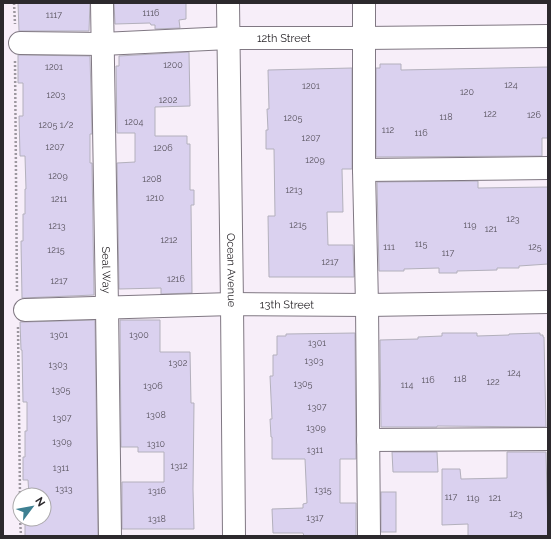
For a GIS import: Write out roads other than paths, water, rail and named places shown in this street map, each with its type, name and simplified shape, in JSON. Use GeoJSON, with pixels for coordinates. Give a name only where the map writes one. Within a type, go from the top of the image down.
{"type":"FeatureCollection","features":[{"type":"Feature","properties":{"kind":"street","name":"Seal Way"},"geometry":{"type":"LineString","coordinates":[[102,3],[110,536]]}},
{"type":"Feature","properties":{"kind":"street","name":"Ocean Avenue"},"geometry":{"type":"LineString","coordinates":[[228,3],[234,536]]}},
{"type":"Feature","properties":{"kind":"street"},"geometry":{"type":"LineString","coordinates":[[364,3],[364,170],[369,536]]}},
{"type":"Feature","properties":{"kind":"street","name":"12th Street"},"geometry":{"type":"LineString","coordinates":[[17,42],[102,44],[229,38],[548,36]]}},
{"type":"Feature","properties":{"kind":"street"},"geometry":{"type":"LineString","coordinates":[[364,170],[548,168]]}},
{"type":"Feature","properties":{"kind":"street","name":"13th Street"},"geometry":{"type":"LineString","coordinates":[[20,310],[232,304],[548,302]]}},
{"type":"Feature","properties":{"kind":"street"},"geometry":{"type":"LineString","coordinates":[[368,440],[548,439]]}}]}
